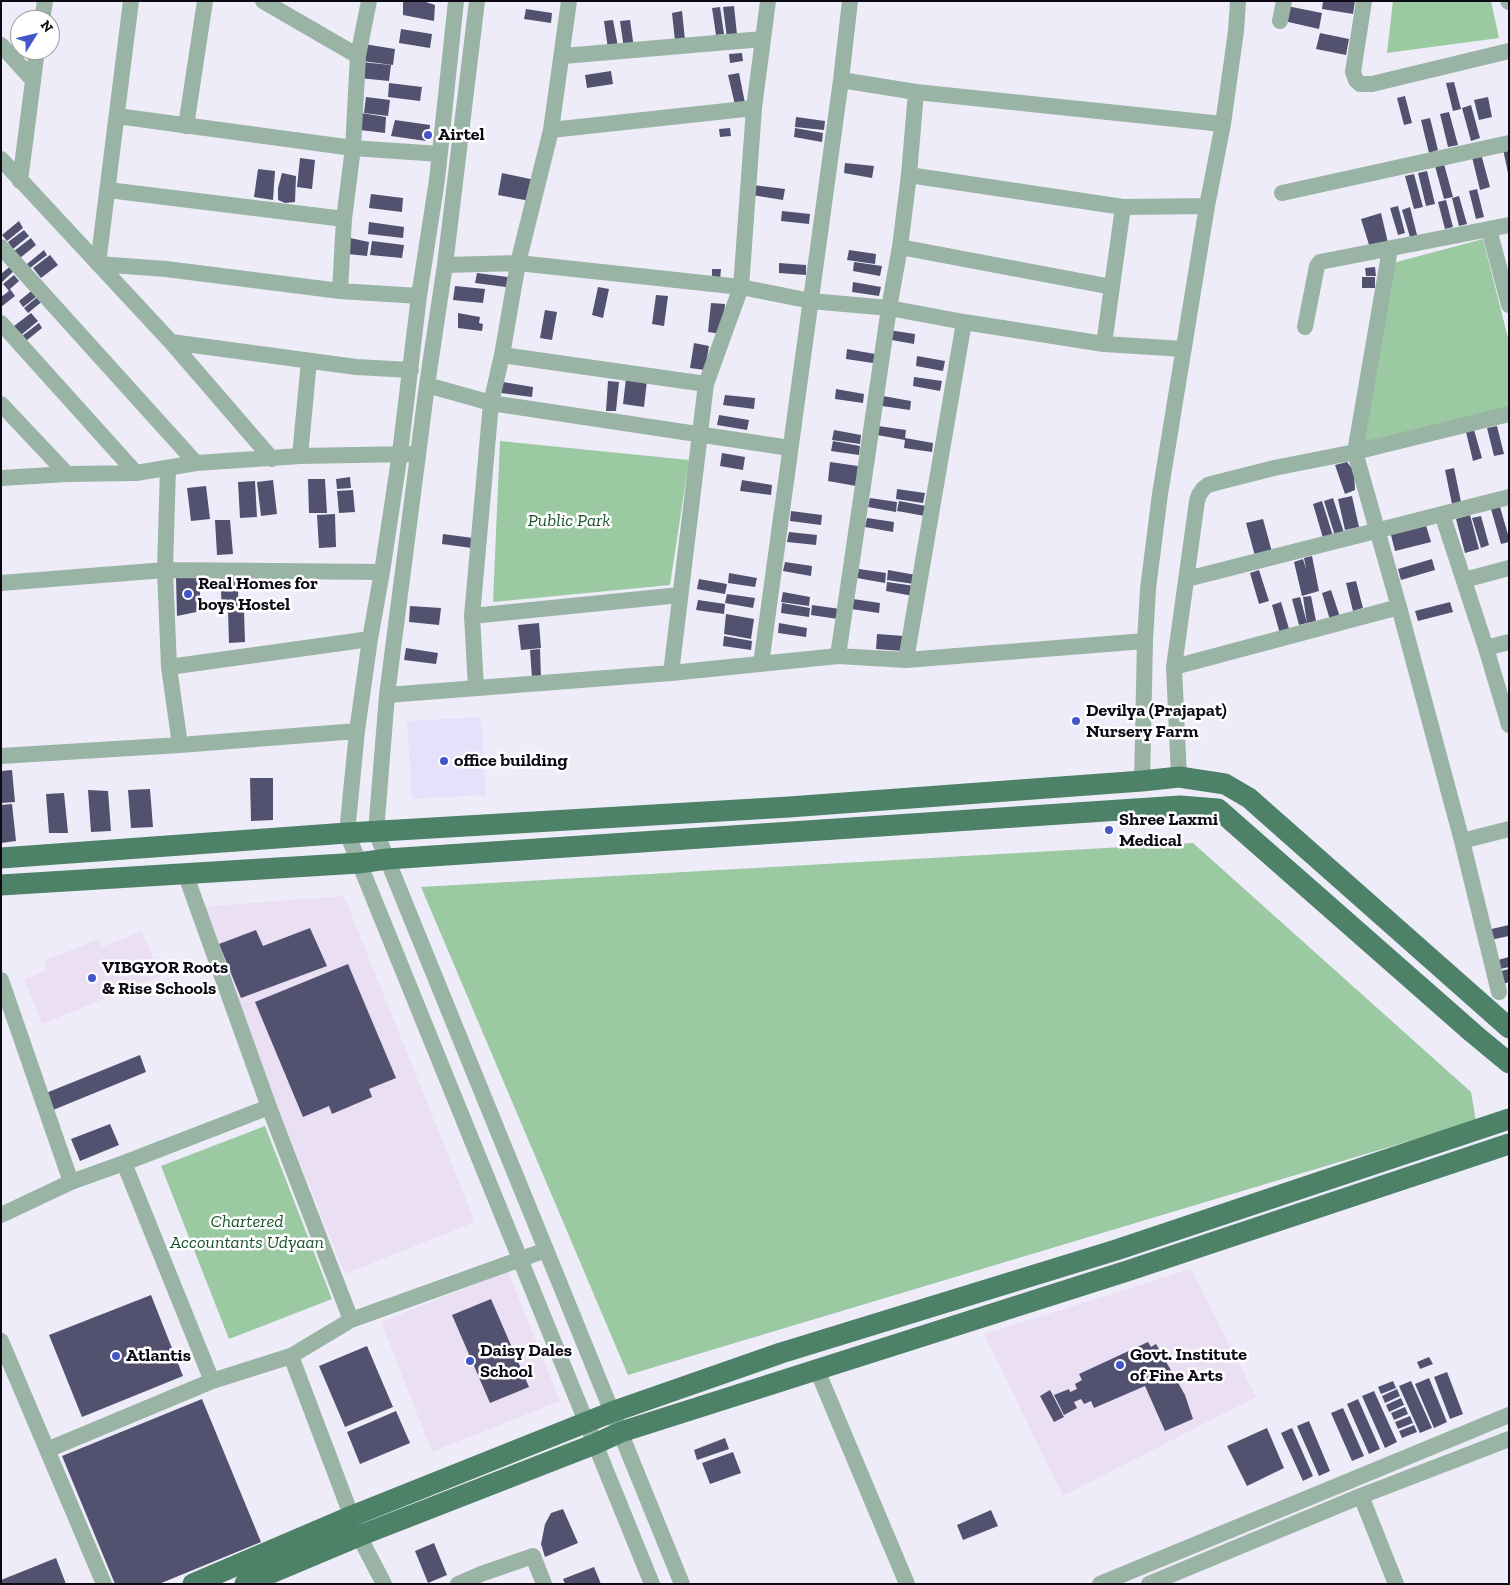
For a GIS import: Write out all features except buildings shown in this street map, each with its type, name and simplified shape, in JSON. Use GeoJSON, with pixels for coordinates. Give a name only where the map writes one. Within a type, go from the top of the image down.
{"type":"FeatureCollection","features":[{"type":"Feature","properties":{"kind":"main road"},"geometry":{"type":"LineString","coordinates":[[1,858],[347,833],[789,807],[1142,782],[1179,777],[1225,784],[1250,798],[1509,1028]]}},
{"type":"Feature","properties":{"kind":"main road"},"geometry":{"type":"LineString","coordinates":[[1,885],[359,863],[387,859],[1180,806],[1218,809],[1509,1063]]}},
{"type":"Feature","properties":{"kind":"main road"},"geometry":{"type":"LineString","coordinates":[[245,1584],[356,1526],[612,1412],[781,1353],[1116,1250],[1509,1119]]}},
{"type":"Feature","properties":{"kind":"main road"},"geometry":{"type":"LineString","coordinates":[[193,1584],[595,1444],[621,1432],[1124,1272],[1509,1144]]}},
{"type":"Feature","properties":{"kind":"street"},"geometry":{"type":"LineString","coordinates":[[98,264],[130,1]]}},
{"type":"Feature","properties":{"kind":"street"},"geometry":{"type":"LineString","coordinates":[[186,126],[206,1]]}},
{"type":"Feature","properties":{"kind":"street"},"geometry":{"type":"LineString","coordinates":[[263,1],[358,56]]}},
{"type":"Feature","properties":{"kind":"street"},"geometry":{"type":"LineString","coordinates":[[340,291],[344,219],[353,148],[358,56],[369,1]]}},
{"type":"Feature","properties":{"kind":"street"},"geometry":{"type":"LineString","coordinates":[[456,1],[440,154],[419,296],[400,453],[357,731],[347,833],[652,1584]]}},
{"type":"Feature","properties":{"kind":"street"},"geometry":{"type":"LineString","coordinates":[[477,1],[445,266],[427,384],[387,695],[376,832],[682,1584]]}},
{"type":"Feature","properties":{"kind":"street"},"geometry":{"type":"LineString","coordinates":[[476,688],[472,616],[491,404],[502,355],[518,263],[551,130],[570,1]]}},
{"type":"Feature","properties":{"kind":"street"},"geometry":{"type":"LineString","coordinates":[[671,673],[706,384],[741,287],[754,108],[768,1]]}},
{"type":"Feature","properties":{"kind":"street"},"geometry":{"type":"LineString","coordinates":[[761,664],[841,80],[850,1]]}},
{"type":"Feature","properties":{"kind":"street"},"geometry":{"type":"LineString","coordinates":[[1142,782],[1148,589],[1160,494],[1207,206],[1223,124],[1236,31],[1238,1]]}},
{"type":"Feature","properties":{"kind":"street"},"geometry":{"type":"LineString","coordinates":[[1280,22],[1284,1]]}},
{"type":"Feature","properties":{"kind":"street"},"geometry":{"type":"LineString","coordinates":[[1364,1],[1353,72],[1360,84],[1372,84],[1509,51]]}},
{"type":"Feature","properties":{"kind":"street"},"geometry":{"type":"LineString","coordinates":[[563,56],[763,38]]}},
{"type":"Feature","properties":{"kind":"street"},"geometry":{"type":"LineString","coordinates":[[1,45],[32,79]]}},
{"type":"Feature","properties":{"kind":"street"},"geometry":{"type":"LineString","coordinates":[[20,181],[35,60]]}},
{"type":"Feature","properties":{"kind":"street"},"geometry":{"type":"LineString","coordinates":[[841,80],[916,92],[1223,124]]}},
{"type":"Feature","properties":{"kind":"street"},"geometry":{"type":"LineString","coordinates":[[838,656],[889,308],[900,247],[909,175],[916,92]]}},
{"type":"Feature","properties":{"kind":"street"},"geometry":{"type":"LineString","coordinates":[[551,130],[754,108]]}},
{"type":"Feature","properties":{"kind":"street"},"geometry":{"type":"LineString","coordinates":[[117,116],[353,148],[440,154]]}},
{"type":"Feature","properties":{"kind":"street"},"geometry":{"type":"LineString","coordinates":[[1282,193],[1509,143]]}},
{"type":"Feature","properties":{"kind":"street"},"geometry":{"type":"LineString","coordinates":[[1,160],[171,342],[272,459]]}},
{"type":"Feature","properties":{"kind":"street"},"geometry":{"type":"LineString","coordinates":[[909,175],[1124,207],[1207,206]]}},
{"type":"Feature","properties":{"kind":"street"},"geometry":{"type":"LineString","coordinates":[[108,190],[344,219]]}},
{"type":"Feature","properties":{"kind":"street"},"geometry":{"type":"LineString","coordinates":[[1104,344],[1124,207]]}},
{"type":"Feature","properties":{"kind":"street"},"geometry":{"type":"LineString","coordinates":[[1305,327],[1317,266],[1320,262],[1509,224]]}},
{"type":"Feature","properties":{"kind":"street"},"geometry":{"type":"LineString","coordinates":[[1489,229],[1509,305]]}},
{"type":"Feature","properties":{"kind":"street"},"geometry":{"type":"LineString","coordinates":[[1,247],[196,463]]}},
{"type":"Feature","properties":{"kind":"street"},"geometry":{"type":"LineString","coordinates":[[900,247],[1112,287]]}},
{"type":"Feature","properties":{"kind":"street"},"geometry":{"type":"LineString","coordinates":[[1390,249],[1355,452],[1504,990],[1486,1009]]}},
{"type":"Feature","properties":{"kind":"street"},"geometry":{"type":"LineString","coordinates":[[445,266],[518,263],[741,287],[811,301],[889,308],[1104,344],[1184,349]]}},
{"type":"Feature","properties":{"kind":"street"},"geometry":{"type":"LineString","coordinates":[[98,264],[166,269],[340,291],[419,296]]}},
{"type":"Feature","properties":{"kind":"street"},"geometry":{"type":"LineString","coordinates":[[906,660],[964,322]]}},
{"type":"Feature","properties":{"kind":"street"},"geometry":{"type":"LineString","coordinates":[[1,323],[136,474]]}},
{"type":"Feature","properties":{"kind":"street"},"geometry":{"type":"LineString","coordinates":[[171,342],[356,367],[411,370]]}},
{"type":"Feature","properties":{"kind":"street"},"geometry":{"type":"LineString","coordinates":[[502,355],[706,384]]}},
{"type":"Feature","properties":{"kind":"street"},"geometry":{"type":"LineString","coordinates":[[300,456],[309,361]]}},
{"type":"Feature","properties":{"kind":"street"},"geometry":{"type":"LineString","coordinates":[[427,384],[491,404],[790,448]]}},
{"type":"Feature","properties":{"kind":"street"},"geometry":{"type":"LineString","coordinates":[[1,404],[68,474]]}},
{"type":"Feature","properties":{"kind":"street"},"geometry":{"type":"LineString","coordinates":[[1179,777],[1174,667],[1188,579],[1197,501],[1199,495],[1208,485],[1274,468],[1355,452],[1509,414]]}},
{"type":"Feature","properties":{"kind":"street"},"geometry":{"type":"LineString","coordinates":[[1,478],[68,474],[136,474],[196,463],[300,456],[419,454]]}},
{"type":"Feature","properties":{"kind":"street"},"geometry":{"type":"LineString","coordinates":[[168,468],[165,570],[169,668],[180,745]]}},
{"type":"Feature","properties":{"kind":"street"},"geometry":{"type":"LineString","coordinates":[[1188,579],[1509,497]]}},
{"type":"Feature","properties":{"kind":"street"},"geometry":{"type":"LineString","coordinates":[[1442,514],[1509,725]]}},
{"type":"Feature","properties":{"kind":"street"},"geometry":{"type":"LineString","coordinates":[[1464,580],[1509,568]]}},
{"type":"Feature","properties":{"kind":"street"},"geometry":{"type":"LineString","coordinates":[[1,583],[165,570],[382,572]]}},
{"type":"Feature","properties":{"kind":"street"},"geometry":{"type":"LineString","coordinates":[[472,616],[680,595]]}},
{"type":"Feature","properties":{"kind":"street"},"geometry":{"type":"LineString","coordinates":[[1174,667],[1399,607]]}},
{"type":"Feature","properties":{"kind":"street"},"geometry":{"type":"LineString","coordinates":[[169,668],[370,639]]}},
{"type":"Feature","properties":{"kind":"street"},"geometry":{"type":"LineString","coordinates":[[387,695],[671,673],[838,656],[906,660],[1145,641]]}},
{"type":"Feature","properties":{"kind":"street"},"geometry":{"type":"LineString","coordinates":[[1486,648],[1509,642]]}},
{"type":"Feature","properties":{"kind":"street"},"geometry":{"type":"LineString","coordinates":[[1,756],[180,745],[357,731]]}},
{"type":"Feature","properties":{"kind":"street"},"geometry":{"type":"LineString","coordinates":[[1462,841],[1509,829]]}},
{"type":"Feature","properties":{"kind":"street"},"geometry":{"type":"LineString","coordinates":[[185,873],[269,1107],[351,1320]]}},
{"type":"Feature","properties":{"kind":"street"},"geometry":{"type":"LineString","coordinates":[[1,980],[71,1182]]}},
{"type":"Feature","properties":{"kind":"street"},"geometry":{"type":"LineString","coordinates":[[1,1215],[71,1182],[269,1107]]}},
{"type":"Feature","properties":{"kind":"street"},"geometry":{"type":"LineString","coordinates":[[124,1163],[212,1381]]}},
{"type":"Feature","properties":{"kind":"street"},"geometry":{"type":"LineString","coordinates":[[47,1450],[212,1381],[291,1356],[351,1320],[546,1250]]}},
{"type":"Feature","properties":{"kind":"street"},"geometry":{"type":"LineString","coordinates":[[1,1341],[104,1584]]}},
{"type":"Feature","properties":{"kind":"street"},"geometry":{"type":"LineString","coordinates":[[291,1356],[356,1526],[384,1584]]}},
{"type":"Feature","properties":{"kind":"street"},"geometry":{"type":"LineString","coordinates":[[817,1370],[906,1584]]}},
{"type":"Feature","properties":{"kind":"street"},"geometry":{"type":"LineString","coordinates":[[1100,1584],[1509,1415]]}},
{"type":"Feature","properties":{"kind":"street"},"geometry":{"type":"LineString","coordinates":[[1149,1584],[1361,1496],[1509,1439]]}},
{"type":"Feature","properties":{"kind":"street"},"geometry":{"type":"LineString","coordinates":[[1361,1496],[1396,1584]]}},
{"type":"Feature","properties":{"kind":"street"},"geometry":{"type":"LineString","coordinates":[[458,1584],[484,1579],[533,1556],[544,1584]]}},
{"type":"Feature","properties":{"kind":"shaded area"},"geometry":{"type":"Polygon","coordinates":[[[481,717],[486,795],[412,799],[407,721],[481,717]]]}},
{"type":"Feature","properties":{"kind":"shaded area"},"geometry":{"type":"Polygon","coordinates":[[[344,896],[475,1222],[345,1274],[197,907],[344,896]]]}},
{"type":"Feature","properties":{"kind":"shaded area","name":"VIBGYOR Roots & Rise Schools"},"geometry":{"type":"Polygon","coordinates":[[[142,931],[161,976],[42,1024],[24,979],[47,970],[44,961],[99,939],[102,947],[142,931]]]}},
{"type":"Feature","properties":{"kind":"shaded area","name":"Govt. Institute of Fine Arts"},"geometry":{"type":"Polygon","coordinates":[[[1191,1269],[1256,1397],[1063,1496],[984,1334],[1191,1269]]]}},
{"type":"Feature","properties":{"kind":"shaded area","name":"Daisy Dales School"},"geometry":{"type":"Polygon","coordinates":[[[508,1271],[560,1401],[432,1452],[381,1322],[508,1271]]]}},
{"type":"Feature","properties":{"kind":"green space"},"geometry":{"type":"Polygon","coordinates":[[[1393,1],[1491,1],[1499,38],[1387,53],[1393,1]]]}},
{"type":"Feature","properties":{"kind":"green space"},"geometry":{"type":"Polygon","coordinates":[[[1483,239],[1509,342],[1509,406],[1362,448],[1393,263],[1483,239]]]}},
{"type":"Feature","properties":{"kind":"green space","name":"Public Park"},"geometry":{"type":"Polygon","coordinates":[[[500,441],[689,460],[670,585],[493,602],[500,441]]]}},
{"type":"Feature","properties":{"kind":"green space"},"geometry":{"type":"Polygon","coordinates":[[[1193,843],[1471,1092],[1476,1121],[628,1375],[421,887],[1193,843]]]}},
{"type":"Feature","properties":{"kind":"green space","name":"Chartered Accountants Udyaan"},"geometry":{"type":"Polygon","coordinates":[[[265,1126],[332,1299],[229,1339],[161,1166],[265,1126]]]}},
{"type":"Feature","properties":{"kind":"place","name":"Airtel"},"geometry":{"type":"Point","coordinates":[428,135]}},
{"type":"Feature","properties":{"kind":"place","name":"Real Homes for boys Hostel"},"geometry":{"type":"Point","coordinates":[188,594]}},
{"type":"Feature","properties":{"kind":"place","name":"Devilya (Prajapat) Nursery Farm"},"geometry":{"type":"Point","coordinates":[1076,721]}},
{"type":"Feature","properties":{"kind":"place","name":"office building"},"geometry":{"type":"Point","coordinates":[444,761]}},
{"type":"Feature","properties":{"kind":"place","name":"Shree Laxmi Medical"},"geometry":{"type":"Point","coordinates":[1109,830]}},
{"type":"Feature","properties":{"kind":"place","name":"VIBGYOR Roots & Rise Schools"},"geometry":{"type":"Point","coordinates":[92,978]}},
{"type":"Feature","properties":{"kind":"place","name":"Atlantis"},"geometry":{"type":"Point","coordinates":[116,1356]}},
{"type":"Feature","properties":{"kind":"place","name":"Daisy Dales School"},"geometry":{"type":"Point","coordinates":[470,1361]}},
{"type":"Feature","properties":{"kind":"place","name":"Govt. Institute of Fine Arts"},"geometry":{"type":"Point","coordinates":[1120,1365]}}]}
